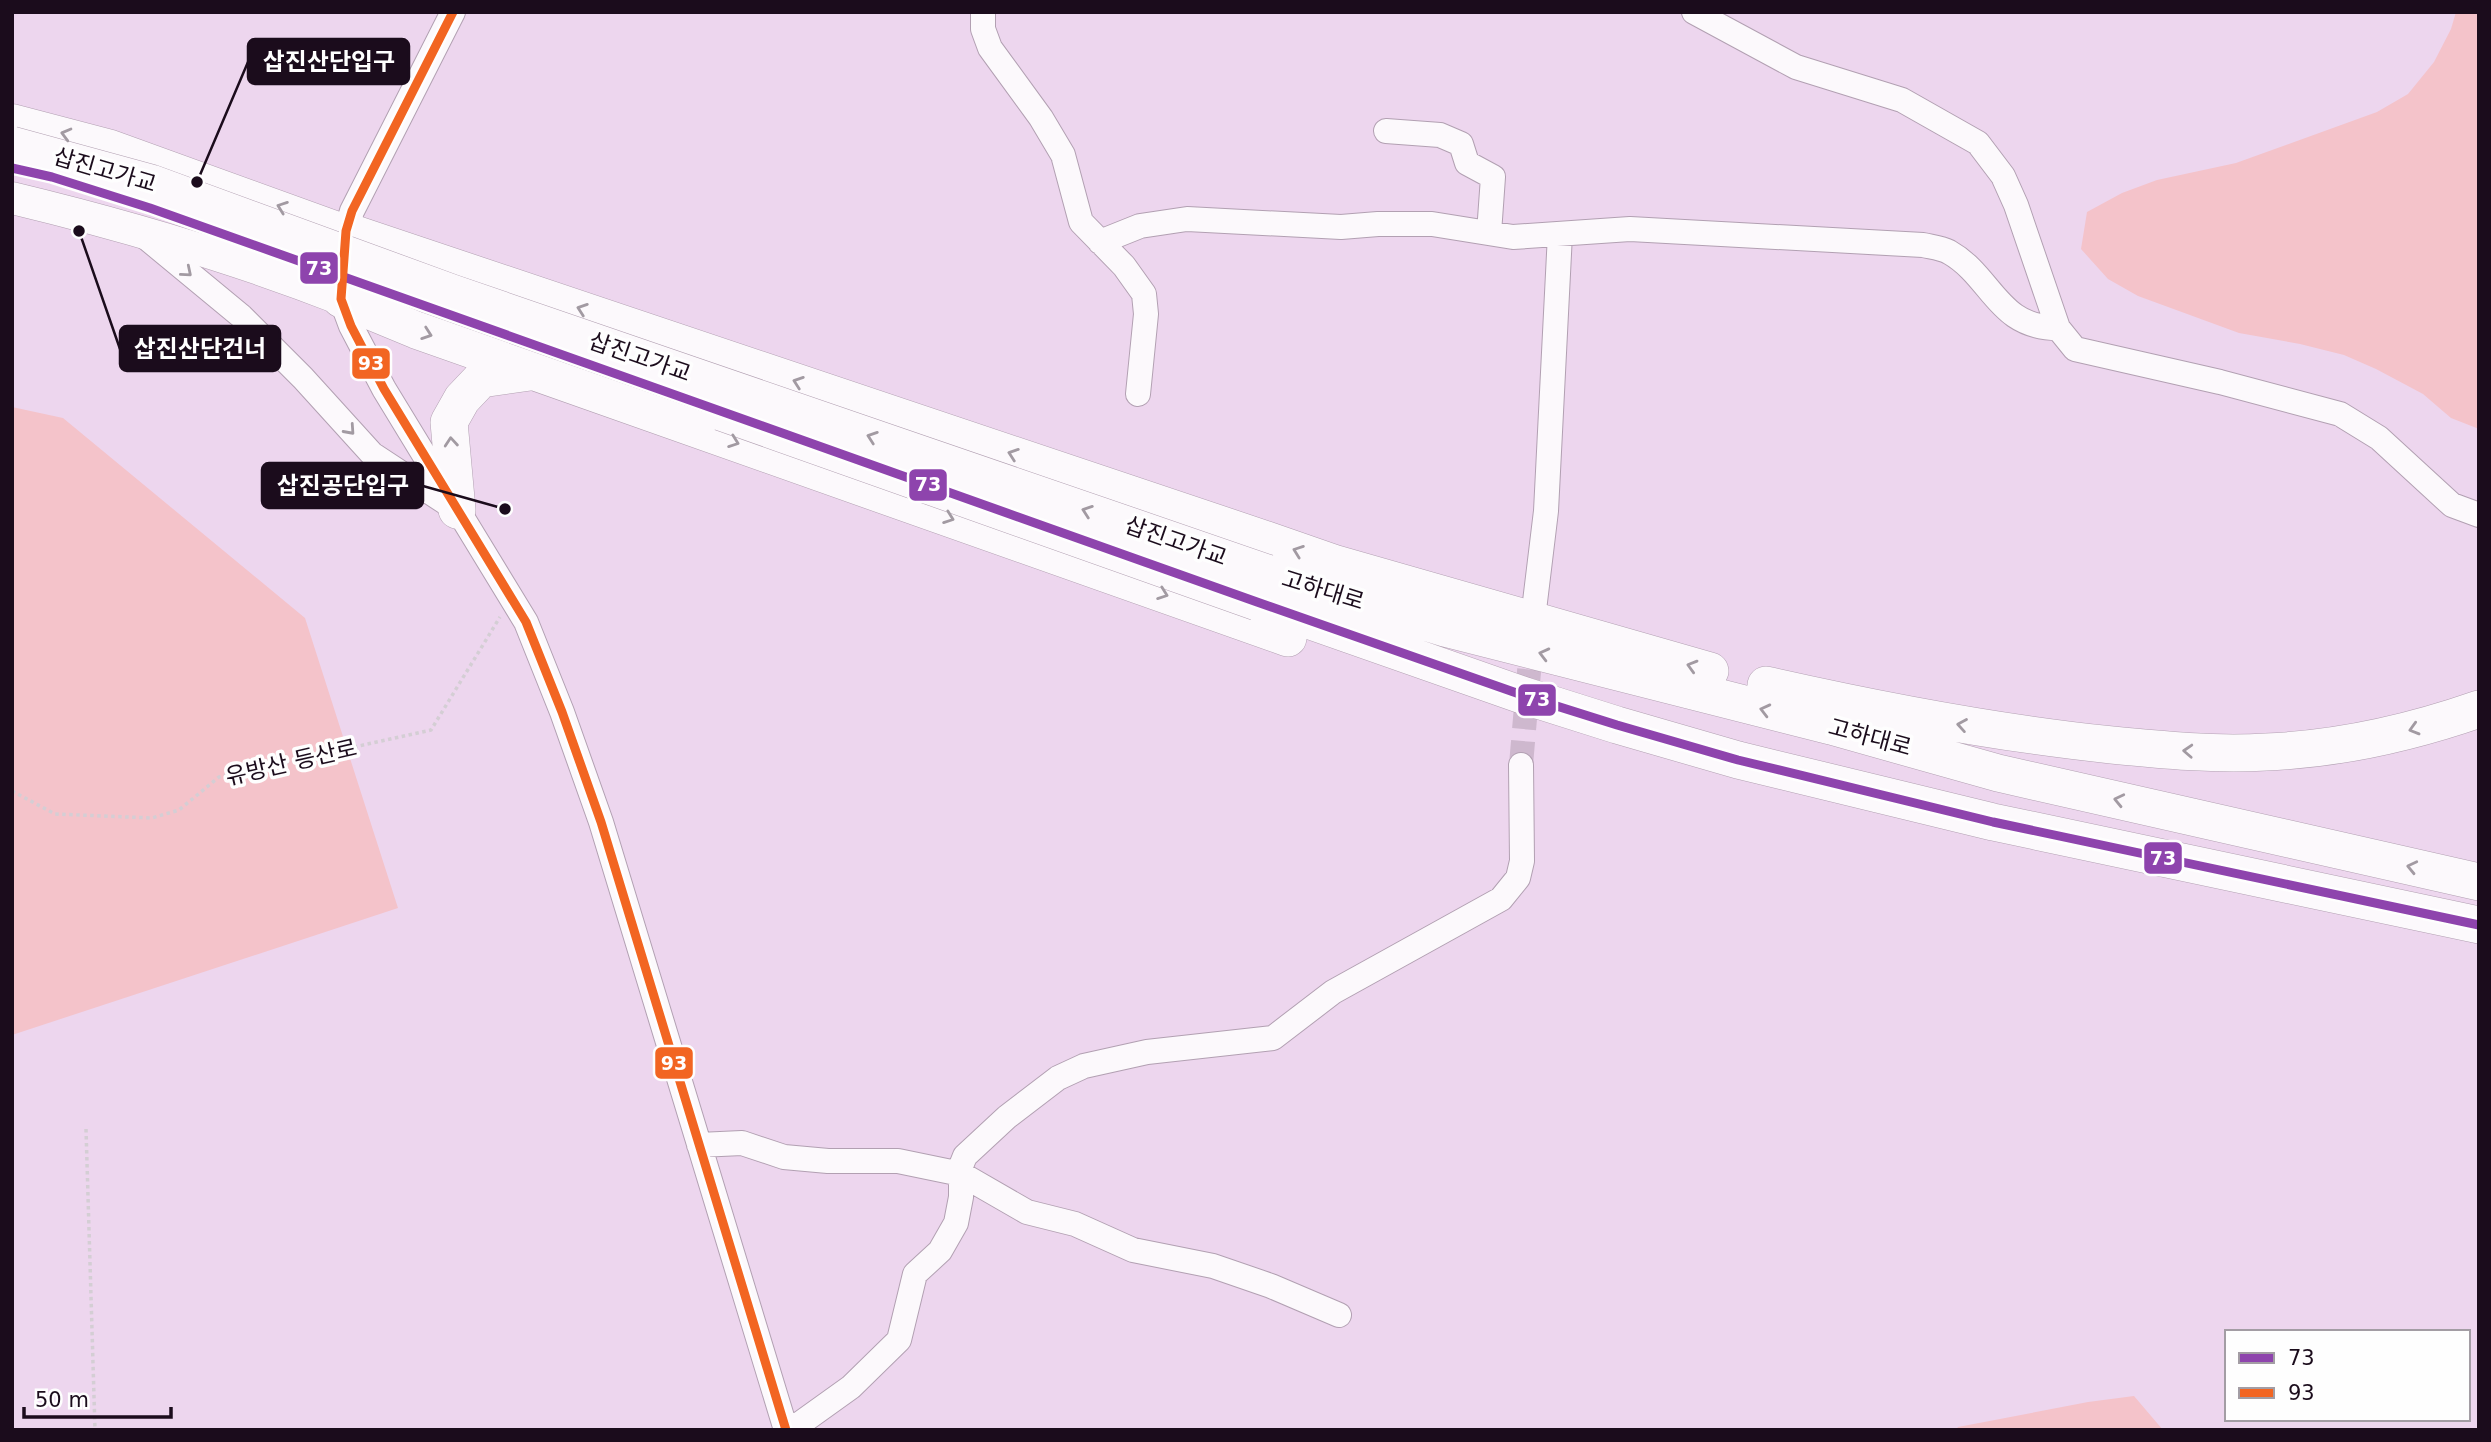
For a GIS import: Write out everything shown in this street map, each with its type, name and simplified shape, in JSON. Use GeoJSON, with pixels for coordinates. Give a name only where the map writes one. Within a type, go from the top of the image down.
{"type":"FeatureCollection","features":[{"type":"Feature","properties":{"kind":"highway","name":"삽진고가교"},"geometry":{"type":"LineString","coordinates":[[12,145],[151,183],[1262,587]]}},
{"type":"Feature","properties":{"kind":"highway","name":"삽진고가교"},"geometry":{"type":"LineString","coordinates":[[12,168],[52,177],[150,208],[1262,587]]}},
{"type":"Feature","properties":{"kind":"highway"},"geometry":{"type":"LineString","coordinates":[[346,231],[1333,563],[1727,676],[1967,726],[2046,738],[2178,751],[2266,752],[2360,741],[2401,733],[2479,709]]}},
{"type":"Feature","properties":{"kind":"highway"},"geometry":{"type":"LineString","coordinates":[[341,299],[416,330],[1423,686],[1525,696]]}},
{"type":"Feature","properties":{"kind":"highway"},"geometry":{"type":"LineString","coordinates":[[457,510],[449,422],[462,399],[481,379],[536,371]]}},
{"type":"Feature","properties":{"kind":"highway"},"geometry":{"type":"LineString","coordinates":[[1333,563],[1445,628]]}},
{"type":"Feature","properties":{"kind":"highway","name":"고하대로"},"geometry":{"type":"LineString","coordinates":[[1262,587],[1445,628],[1831,726],[1998,772],[2479,882]]}},
{"type":"Feature","properties":{"kind":"highway","name":"고하대로"},"geometry":{"type":"LineString","coordinates":[[1262,587],[1525,696],[1714,753],[1993,822],[2479,925]]}},
{"type":"Feature","properties":{"kind":"main road"},"geometry":{"type":"LineString","coordinates":[[12,120],[111,146],[346,231]]}},
{"type":"Feature","properties":{"kind":"main road"},"geometry":{"type":"LineString","coordinates":[[12,198],[134,228],[274,273],[341,299]]}},
{"type":"Feature","properties":{"kind":"street"},"geometry":{"type":"LineString","coordinates":[[453,12],[356,201],[346,231],[341,299],[351,326],[384,389],[526,622],[583,769],[788,1430],[851,1387],[898,1340],[915,1275],[940,1251],[956,1223],[965,1156],[1007,1118],[1070,1071],[1147,1052],[1273,1038],[1333,992],[1501,899],[1518,878],[1522,862],[1521,765]]}},
{"type":"Feature","properties":{"kind":"street"},"geometry":{"type":"LineString","coordinates":[[984,12],[983,29],[990,48],[1041,118],[1063,155],[1081,222],[1124,267],[1144,294],[1146,314],[1138,394]]}},
{"type":"Feature","properties":{"kind":"street"},"geometry":{"type":"LineString","coordinates":[[1694,12],[1797,67],[1902,100],[1978,144],[2003,176],[2016,205],[2058,328],[2075,349],[2220,382],[2340,414],[2379,438],[2452,505],[2479,515]]}},
{"type":"Feature","properties":{"kind":"street"},"geometry":{"type":"LineString","coordinates":[[1386,131],[1440,135],[1461,144],[1466,163],[1493,177],[1489,233]]}},
{"type":"Feature","properties":{"kind":"street"},"geometry":{"type":"LineString","coordinates":[[1100,242],[1140,226],[1186,219],[1341,227],[1432,224],[1526,238],[1630,229],[1923,245],[1947,251],[1957,258],[1971,270],[2002,307],[2022,320],[2042,328],[2058,328]]}},
{"type":"Feature","properties":{"kind":"street"},"geometry":{"type":"LineString","coordinates":[[134,228],[241,316],[303,378],[372,454],[457,510]]}},
{"type":"Feature","properties":{"kind":"street"},"geometry":{"type":"LineString","coordinates":[[1534,610],[1546,511],[1560,234]]}},
{"type":"Feature","properties":{"kind":"street"},"geometry":{"type":"LineString","coordinates":[[699,1145],[742,1143],[784,1157],[828,1161],[898,1161],[961,1174],[1027,1212],[1075,1224],[1133,1250],[1213,1266],[1271,1286],[1339,1315]]}},
{"type":"Feature","properties":{"kind":"path","name":"유방산 등산로"},"geometry":{"type":"LineString","coordinates":[[12,791],[55,814],[152,818],[179,810],[219,777],[431,730],[512,597]]}},
{"type":"Feature","properties":{"kind":"path"},"geometry":{"type":"LineString","coordinates":[[86,1129],[95,1430]]}},
{"type":"Feature","properties":{"kind":"shaded area"},"geometry":{"type":"Polygon","coordinates":[[[2456,12],[2479,12],[2479,429],[2451,418],[2423,394],[2344,355],[2239,333],[2138,296],[2108,279],[2081,249],[2087,212],[2122,193],[2157,180],[2236,163],[2377,112],[2408,94],[2434,62],[2451,29],[2456,12]]]}},
{"type":"Feature","properties":{"kind":"shaded area"},"geometry":{"type":"Polygon","coordinates":[[[12,407],[63,418],[305,618],[398,908],[12,1035],[12,407]]]}},
{"type":"Feature","properties":{"kind":"shaded area"},"geometry":{"type":"Polygon","coordinates":[[[2134,1396],[2163,1430],[1956,1430],[1958,1427],[2088,1402],[2134,1396]]]}},
{"type":"Feature","properties":{"kind":"tunnel"},"geometry":{"type":"LineString","coordinates":[[1521,765],[1532,637]]}},
{"type":"Feature","properties":{"kind":"transit line","name":"93"},"geometry":{"type":"LineString","coordinates":[[453,12],[352,211],[346,231],[341,299],[351,326],[384,389],[526,622],[562,712],[601,822],[786,1430]]}},
{"type":"Feature","properties":{"kind":"transit line","name":"73"},"geometry":{"type":"LineString","coordinates":[[12,168],[52,177],[150,208],[1257,602],[1525,696],[1617,725],[1738,760],[1993,822],[2479,925]]}},
{"type":"Feature","properties":{"kind":"place","name":"삽진산단입구"},"geometry":{"type":"Point","coordinates":[197,182]}},
{"type":"Feature","properties":{"kind":"place","name":"삽진산단건너"},"geometry":{"type":"Point","coordinates":[79,231]}},
{"type":"Feature","properties":{"kind":"place","name":"삽진공단입구"},"geometry":{"type":"Point","coordinates":[505,509]}}]}
